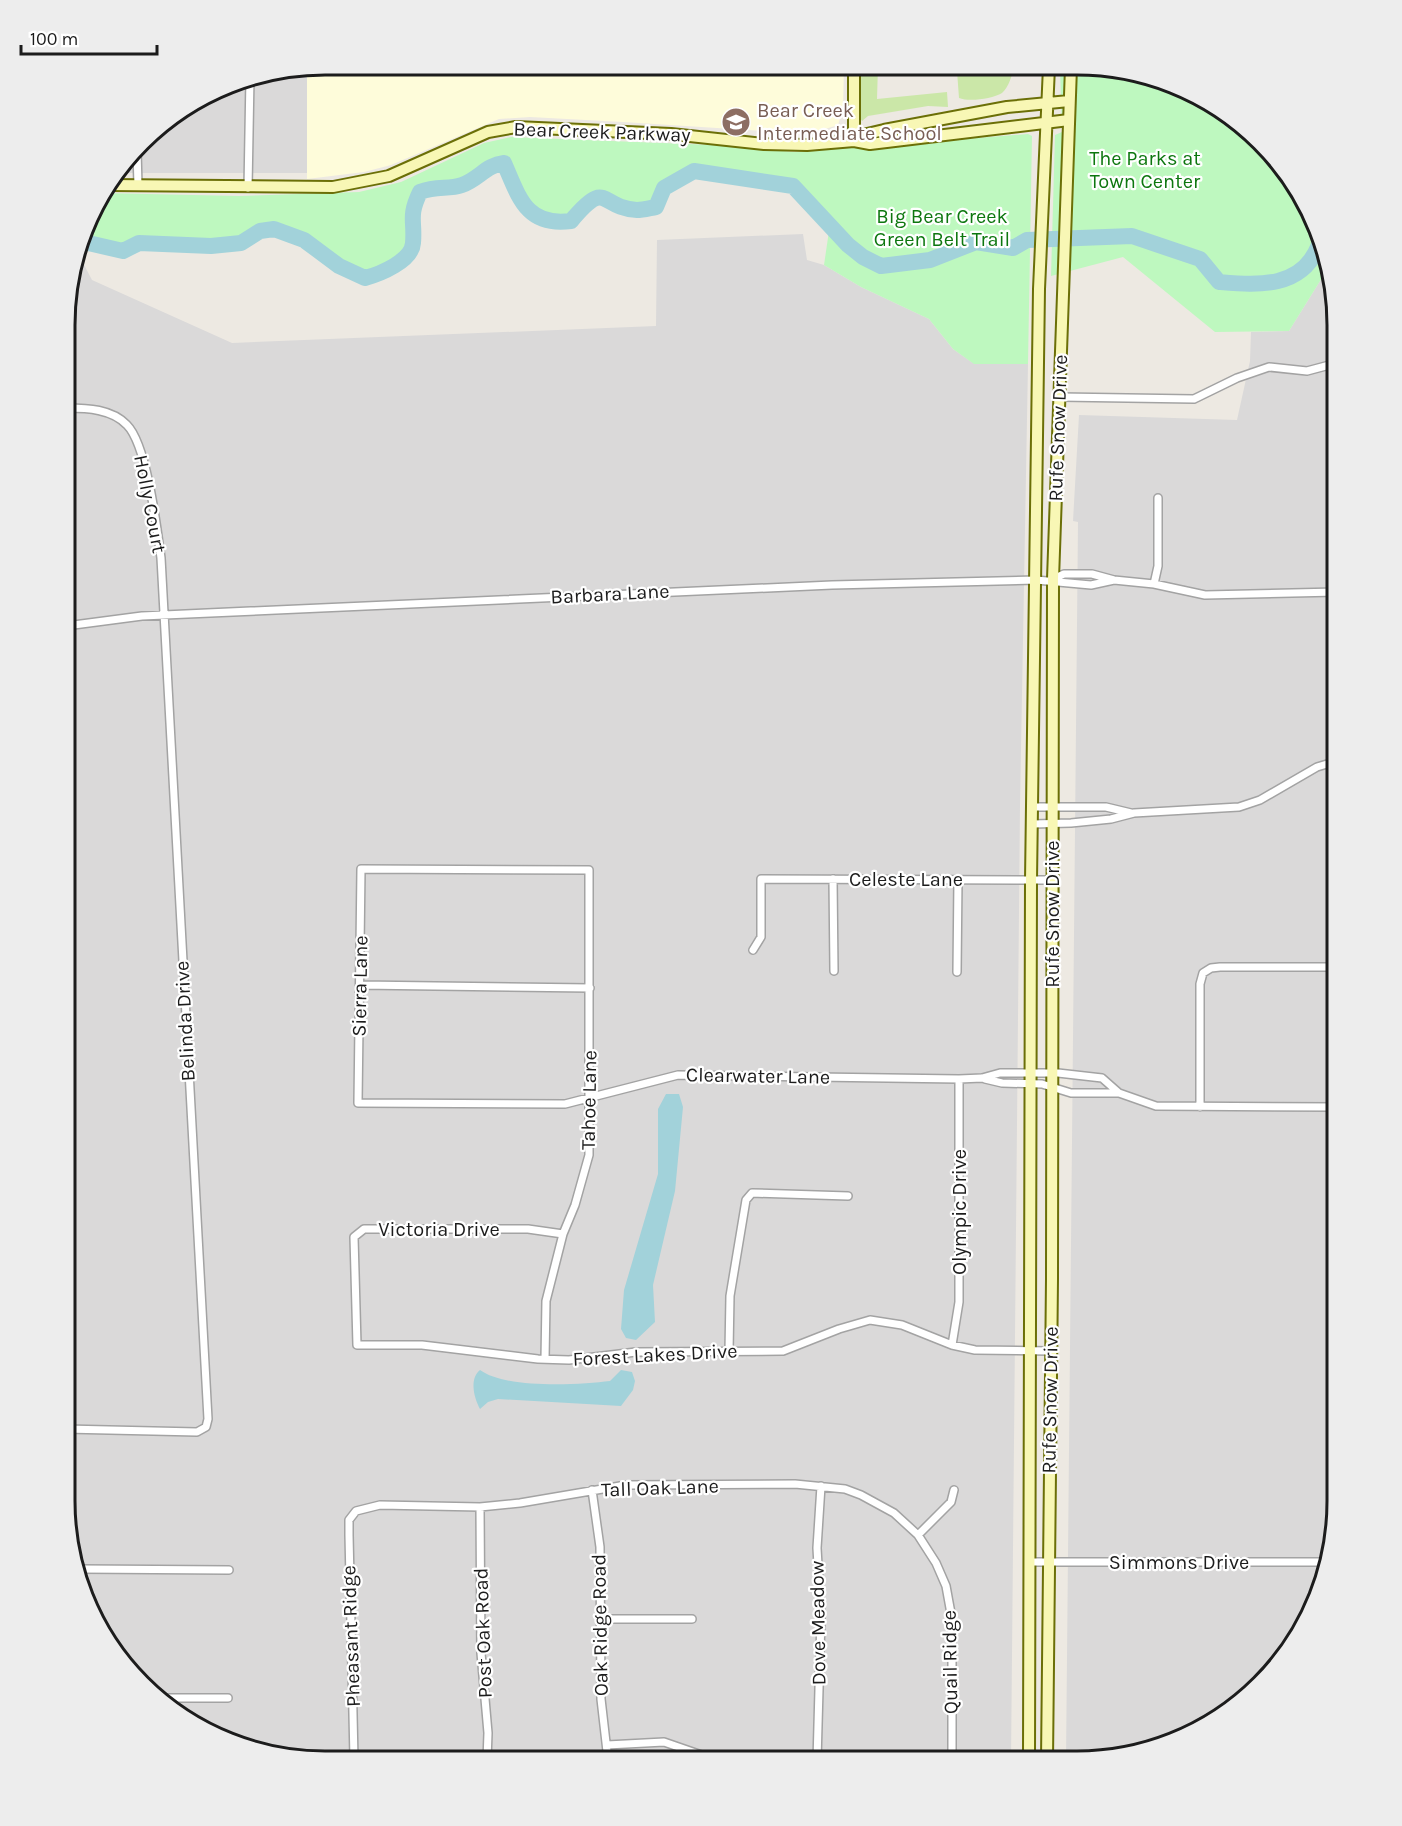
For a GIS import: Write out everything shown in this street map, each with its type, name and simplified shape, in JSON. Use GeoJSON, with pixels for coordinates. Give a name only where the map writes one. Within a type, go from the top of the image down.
{"type":"FeatureCollection","features":[{"type":"Feature","properties":{"kind":"main road"},"geometry":{"type":"LineString","coordinates":[[854,75],[854,141]]}},
{"type":"Feature","properties":{"kind":"main road","name":"Rufe Snow Drive"},"geometry":{"type":"LineString","coordinates":[[1047,1751],[1051,1351],[1031,880],[1039,289],[1049,75]]}},
{"type":"Feature","properties":{"kind":"main road","name":"Rufe Snow Drive"},"geometry":{"type":"LineString","coordinates":[[1029,1751],[1030,1351],[1052,880],[1053,579],[1071,75]]}},
{"type":"Feature","properties":{"kind":"main road","name":"Bear Creek Parkway"},"geometry":{"type":"LineString","coordinates":[[854,141],[884,129],[1069,101]]}},
{"type":"Feature","properties":{"kind":"main road","name":"Bear Creek Parkway"},"geometry":{"type":"LineString","coordinates":[[118,185],[307,189],[362,183],[389,176],[488,132],[516,127],[671,134],[807,145],[854,141],[870,144],[1069,120]]}},
{"type":"Feature","properties":{"kind":"street"},"geometry":{"type":"LineString","coordinates":[[248,188],[250,87]]}},
{"type":"Feature","properties":{"kind":"street"},"geometry":{"type":"LineString","coordinates":[[137,160],[138,186]]}},
{"type":"Feature","properties":{"kind":"street"},"geometry":{"type":"LineString","coordinates":[[1060,397],[1194,399],[1228,382],[1269,367],[1307,371],[1327,366]]}},
{"type":"Feature","properties":{"kind":"street","name":"Holly Court"},"geometry":{"type":"LineString","coordinates":[[75,409],[111,414],[127,425],[134,434],[142,455],[157,525],[166,615]]}},
{"type":"Feature","properties":{"kind":"street"},"geometry":{"type":"LineString","coordinates":[[1154,584],[1158,566],[1158,498]]}},
{"type":"Feature","properties":{"kind":"street","name":"Barbara Lane"},"geometry":{"type":"LineString","coordinates":[[75,625],[166,615],[810,586],[1036,580],[1053,579],[1064,574],[1092,574],[1114,580],[1154,584],[1205,595],[1327,592]]}},
{"type":"Feature","properties":{"kind":"street","name":"Barbara Lane"},"geometry":{"type":"LineString","coordinates":[[1053,579],[1065,584],[1091,585],[1114,580]]}},
{"type":"Feature","properties":{"kind":"street","name":"Belinda Drive"},"geometry":{"type":"LineString","coordinates":[[75,1429],[187,1432],[206,1427],[208,1419],[185,1032],[166,615]]}},
{"type":"Feature","properties":{"kind":"street"},"geometry":{"type":"LineString","coordinates":[[1033,824],[1111,819],[1134,813],[1239,807],[1260,800],[1327,764]]}},
{"type":"Feature","properties":{"kind":"street"},"geometry":{"type":"LineString","coordinates":[[1033,807],[1106,807],[1134,813]]}},
{"type":"Feature","properties":{"kind":"street","name":"Sierra Lane"},"geometry":{"type":"LineString","coordinates":[[358,1103],[361,869],[589,870]]}},
{"type":"Feature","properties":{"kind":"street","name":"Tahoe Lane"},"geometry":{"type":"LineString","coordinates":[[545,1359],[546,1301],[563,1234],[575,1205],[589,1155],[589,870]]}},
{"type":"Feature","properties":{"kind":"street","name":"Celeste Lane"},"geometry":{"type":"LineString","coordinates":[[753,950],[761,937],[761,879],[1052,880]]}},
{"type":"Feature","properties":{"kind":"street"},"geometry":{"type":"LineString","coordinates":[[833,879],[834,972]]}},
{"type":"Feature","properties":{"kind":"street"},"geometry":{"type":"LineString","coordinates":[[957,972],[958,879]]}},
{"type":"Feature","properties":{"kind":"street"},"geometry":{"type":"LineString","coordinates":[[1200,1107],[1200,984],[1203,973],[1211,968],[1220,967],[1327,967]]}},
{"type":"Feature","properties":{"kind":"street"},"geometry":{"type":"LineString","coordinates":[[360,985],[590,988]]}},
{"type":"Feature","properties":{"kind":"street","name":"Clearwater Lane"},"geometry":{"type":"LineString","coordinates":[[358,1103],[565,1104],[678,1075],[959,1079],[982,1078],[1000,1073],[1041,1079]]}},
{"type":"Feature","properties":{"kind":"street"},"geometry":{"type":"LineString","coordinates":[[1041,1079],[1102,1078],[1119,1094]]}},
{"type":"Feature","properties":{"kind":"street","name":"Olympic Drive"},"geometry":{"type":"LineString","coordinates":[[952,1345],[959,1302],[959,1079]]}},
{"type":"Feature","properties":{"kind":"street"},"geometry":{"type":"LineString","coordinates":[[1041,1079],[1071,1093],[1119,1094],[1156,1106],[1327,1107]]}},
{"type":"Feature","properties":{"kind":"street"},"geometry":{"type":"LineString","coordinates":[[729,1351],[729,1296],[746,1200],[752,1193],[848,1196]]}},
{"type":"Feature","properties":{"kind":"street","name":"Victoria Drive"},"geometry":{"type":"LineString","coordinates":[[357,1345],[354,1334],[354,1237],[364,1229],[528,1229],[563,1234]]}},
{"type":"Feature","properties":{"kind":"street","name":"Forest Lakes Drive"},"geometry":{"type":"LineString","coordinates":[[357,1345],[434,1346],[545,1359],[602,1358],[636,1352],[783,1351],[839,1329],[870,1320],[902,1325],[952,1345],[992,1352],[1051,1351]]}},
{"type":"Feature","properties":{"kind":"street","name":"Tall Oak Lane"},"geometry":{"type":"LineString","coordinates":[[353,1513],[380,1505],[480,1507],[520,1503],[626,1485],[820,1486],[845,1490],[874,1500],[894,1513],[918,1535]]}},
{"type":"Feature","properties":{"kind":"street","name":"Dove Meadow"},"geometry":{"type":"LineString","coordinates":[[818,1751],[820,1617],[817,1548],[820,1486]]}},
{"type":"Feature","properties":{"kind":"street","name":"Oak Ridge Road"},"geometry":{"type":"LineString","coordinates":[[592,1490],[600,1548],[601,1699],[607,1751]]}},
{"type":"Feature","properties":{"kind":"street"},"geometry":{"type":"LineString","coordinates":[[918,1535],[951,1502],[954,1490]]}},
{"type":"Feature","properties":{"kind":"street","name":"Post Oak Road"},"geometry":{"type":"LineString","coordinates":[[480,1507],[481,1653],[488,1733],[487,1751]]}},
{"type":"Feature","properties":{"kind":"street","name":"Pheasant Ridge"},"geometry":{"type":"LineString","coordinates":[[353,1513],[349,1520],[348,1535],[354,1751]]}},
{"type":"Feature","properties":{"kind":"street","name":"Quail Ridge"},"geometry":{"type":"LineString","coordinates":[[918,1535],[936,1563],[949,1600],[952,1619],[952,1751]]}},
{"type":"Feature","properties":{"kind":"street","name":"Simmons Drive"},"geometry":{"type":"LineString","coordinates":[[1030,1562],[1319,1562]]}},
{"type":"Feature","properties":{"kind":"street"},"geometry":{"type":"LineString","coordinates":[[85,1569],[229,1570]]}},
{"type":"Feature","properties":{"kind":"street"},"geometry":{"type":"LineString","coordinates":[[600,1618],[692,1619]]}},
{"type":"Feature","properties":{"kind":"street"},"geometry":{"type":"LineString","coordinates":[[172,1698],[228,1698]]}},
{"type":"Feature","properties":{"kind":"street"},"geometry":{"type":"LineString","coordinates":[[607,1745],[664,1742],[689,1751]]}},
{"type":"Feature","properties":{"kind":"shaded area","name":"Bear Creek Intermediate School"},"geometry":{"type":"Polygon","coordinates":[[[844,75],[843,109],[838,125],[809,134],[530,117],[499,119],[391,165],[364,172],[307,179],[307,76],[844,75]]]}},
{"type":"Feature","properties":{"kind":"shaded area"},"geometry":{"type":"Polygon","coordinates":[[[307,76],[307,173],[127,173],[160,137],[200,109],[245,88],[277,80],[307,76]]]}},
{"type":"Feature","properties":{"kind":"shaded area"},"geometry":{"type":"Polygon","coordinates":[[[803,234],[807,260],[824,265],[861,287],[929,319],[953,349],[973,363],[1028,364],[1020,805],[1011,1751],[325,1751],[293,1749],[245,1738],[186,1709],[160,1689],[137,1666],[117,1640],[94,1596],[88,1581],[77,1533],[75,1501],[75,325],[77,293],[83,263],[92,280],[232,343],[656,326],[657,240],[803,234]]]}},
{"type":"Feature","properties":{"kind":"shaded area"},"geometry":{"type":"Polygon","coordinates":[[[1322,278],[1327,325],[1327,1501],[1325,1533],[1314,1581],[1301,1611],[1285,1640],[1265,1666],[1242,1689],[1216,1709],[1157,1738],[1109,1749],[1066,1751],[1078,522],[1073,521],[1079,415],[1237,420],[1250,361],[1251,332],[1289,331],[1322,278]]]}},
{"type":"Feature","properties":{"kind":"green space"},"geometry":{"type":"Polygon","coordinates":[[[859,75],[878,75],[877,99],[947,92],[948,107],[928,106],[868,116],[862,121],[859,116],[859,75]]]}},
{"type":"Feature","properties":{"kind":"green space"},"geometry":{"type":"Polygon","coordinates":[[[957,75],[1012,75],[1002,93],[998,95],[974,100],[959,98],[957,75]]]}},
{"type":"Feature","properties":{"kind":"green space","name":"The Parks at Town Center"},"geometry":{"type":"Polygon","coordinates":[[[1060,75],[1077,75],[1109,77],[1157,88],[1216,117],[1242,137],[1265,160],[1293,200],[1314,245],[1322,277],[1289,331],[1215,332],[1123,257],[1051,276],[1055,135],[1062,132],[1060,75]]]}},
{"type":"Feature","properties":{"kind":"green space","name":"Big Bear Creek Green Belt Trail"},"geometry":{"type":"Polygon","coordinates":[[[1028,134],[1032,136],[1028,364],[974,364],[953,349],[929,319],[861,287],[824,265],[830,224],[793,186],[694,171],[664,188],[656,207],[637,210],[598,198],[592,200],[571,221],[556,222],[534,214],[526,207],[504,163],[498,164],[462,185],[420,192],[413,213],[411,250],[394,266],[365,278],[342,266],[297,236],[273,230],[260,233],[240,243],[215,247],[140,243],[118,251],[89,243],[113,193],[239,196],[359,192],[401,182],[484,143],[511,137],[713,145],[795,152],[1028,134]]]}},
{"type":"Feature","properties":{"kind":"water"},"geometry":{"type":"Polygon","coordinates":[[[666,1094],[679,1094],[683,1107],[675,1191],[653,1285],[655,1322],[636,1340],[626,1338],[621,1329],[624,1290],[658,1174],[658,1109],[666,1094]]]}},
{"type":"Feature","properties":{"kind":"water"},"geometry":{"type":"Polygon","coordinates":[[[480,1370],[492,1376],[524,1383],[580,1384],[610,1381],[621,1370],[632,1372],[635,1381],[633,1390],[621,1406],[498,1399],[488,1402],[480,1409],[474,1394],[474,1383],[480,1370]]]}},
{"type":"Feature","properties":{"kind":"waterway"},"geometry":{"type":"LineString","coordinates":[[89,243],[123,251],[139,243],[211,246],[241,243],[260,231],[274,229],[304,240],[339,266],[365,278],[394,266],[411,250],[413,213],[420,192],[462,185],[492,166],[504,163],[526,207],[534,214],[556,222],[571,221],[592,200],[598,198],[637,210],[656,207],[664,188],[694,171],[793,186],[848,245],[863,257],[881,266],[930,260],[976,242],[1013,248],[1027,240],[1132,236],[1200,259],[1219,282],[1249,284],[1290,277],[1302,270],[1316,251]]}},
{"type":"Feature","properties":{"kind":"place","name":"Bear Creek Intermediate School"},"geometry":{"type":"Point","coordinates":[736,122]}}]}
